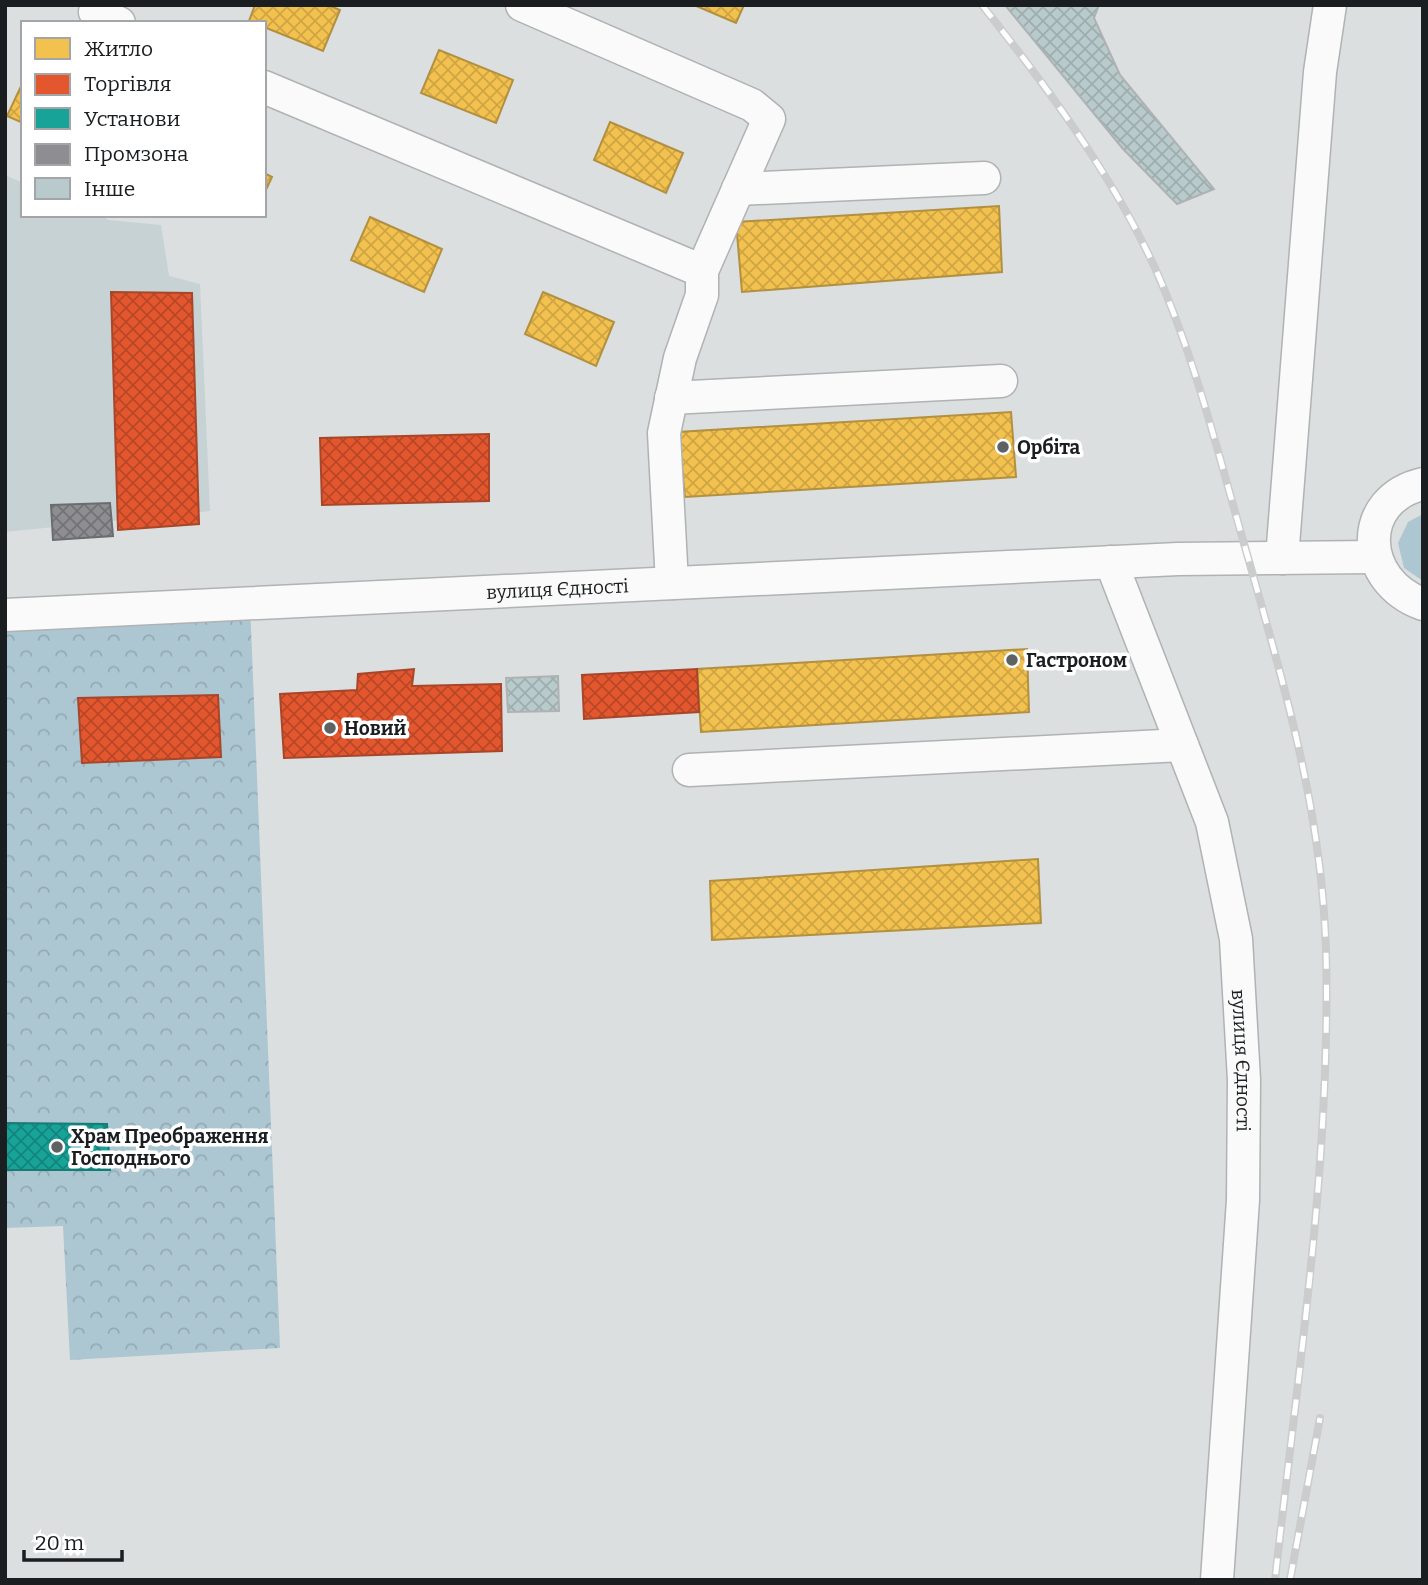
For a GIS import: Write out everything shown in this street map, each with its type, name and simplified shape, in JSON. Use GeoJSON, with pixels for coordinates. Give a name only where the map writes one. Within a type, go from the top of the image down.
{"type":"FeatureCollection","features":[{"type":"Feature","properties":{"kind":"street"},"geometry":{"type":"LineString","coordinates":[[522,5],[752,105],[769,119],[702,271],[702,295],[680,358],[671,398],[664,433],[672,583]]}},
{"type":"Feature","properties":{"kind":"street"},"geometry":{"type":"LineString","coordinates":[[1282,558],[1320,72],[1330,5]]}},
{"type":"Feature","properties":{"kind":"street"},"geometry":{"type":"LineString","coordinates":[[266,89],[702,271]]}},
{"type":"Feature","properties":{"kind":"street"},"geometry":{"type":"LineString","coordinates":[[738,189],[984,178]]}},
{"type":"Feature","properties":{"kind":"street"},"geometry":{"type":"LineString","coordinates":[[671,398],[1001,380]]}},
{"type":"Feature","properties":{"kind":"street"},"geometry":{"type":"LineString","coordinates":[[1423,484],[1410,487],[1393,498],[1380,516],[1374,536],[1375,557],[1387,582],[1402,596],[1423,604]]}},
{"type":"Feature","properties":{"kind":"street","name":"вулиця Єдності"},"geometry":{"type":"LineString","coordinates":[[5,615],[1111,562],[1375,557]]}},
{"type":"Feature","properties":{"kind":"street","name":"вулиця Єдності"},"geometry":{"type":"LineString","coordinates":[[1111,562],[1212,822],[1236,939],[1244,1080],[1243,1200],[1217,1580]]}},
{"type":"Feature","properties":{"kind":"street"},"geometry":{"type":"LineString","coordinates":[[689,770],[1182,744]]}},
{"type":"Feature","properties":{"kind":"shaded area"},"geometry":{"type":"Polygon","coordinates":[[[5,175],[21,182],[21,217],[103,217],[109,220],[161,225],[169,276],[200,284],[210,511],[5,532],[5,175]]]}},
{"type":"Feature","properties":{"kind":"green space"},"geometry":{"type":"Polygon","coordinates":[[[1423,514],[1423,581],[1404,568],[1398,543],[1408,522],[1423,514]]]}},
{"type":"Feature","properties":{"kind":"green space"},"geometry":{"type":"Polygon","coordinates":[[[250,603],[280,1348],[70,1360],[63,1226],[5,1228],[5,615],[250,603]]]}},
{"type":"Feature","properties":{"kind":"building: Житло"},"geometry":{"type":"Polygon","coordinates":[[[255,5],[328,5],[340,10],[323,51],[266,28],[266,21],[249,21],[255,5]]]}},
{"type":"Feature","properties":{"kind":"building: Житло"},"geometry":{"type":"Polygon","coordinates":[[[694,5],[744,5],[736,23],[694,5]]]}},
{"type":"Feature","properties":{"kind":"building: Житло"},"geometry":{"type":"Polygon","coordinates":[[[439,50],[513,80],[496,123],[421,93],[439,50]]]}},
{"type":"Feature","properties":{"kind":"building: Житло"},"geometry":{"type":"Polygon","coordinates":[[[21,86],[21,122],[7,116],[21,86]]]}},
{"type":"Feature","properties":{"kind":"building: Житло"},"geometry":{"type":"Polygon","coordinates":[[[610,122],[683,153],[666,193],[594,160],[610,122]]]}},
{"type":"Feature","properties":{"kind":"building: Житло"},"geometry":{"type":"Polygon","coordinates":[[[266,174],[272,177],[266,190],[266,174]]]}},
{"type":"Feature","properties":{"kind":"building: Житло"},"geometry":{"type":"Polygon","coordinates":[[[999,206],[1002,272],[742,292],[736,222],[999,206]]]}},
{"type":"Feature","properties":{"kind":"building: Житло"},"geometry":{"type":"Polygon","coordinates":[[[370,217],[442,249],[424,292],[351,260],[370,217]]]}},
{"type":"Feature","properties":{"kind":"building: Житло"},"geometry":{"type":"Polygon","coordinates":[[[543,292],[614,322],[596,366],[525,334],[543,292]]]}},
{"type":"Feature","properties":{"kind":"building: Житло"},"geometry":{"type":"Polygon","coordinates":[[[1011,412],[1016,477],[685,497],[678,432],[1011,412]]]}},
{"type":"Feature","properties":{"kind":"building: Житло"},"geometry":{"type":"Polygon","coordinates":[[[1027,649],[1029,712],[701,732],[697,669],[1027,649]]]}},
{"type":"Feature","properties":{"kind":"building: Житло"},"geometry":{"type":"Polygon","coordinates":[[[1038,859],[1041,923],[712,940],[710,881],[1038,859]]]}},
{"type":"Feature","properties":{"kind":"building: Торгівля"},"geometry":{"type":"Polygon","coordinates":[[[111,292],[192,293],[199,524],[118,530],[111,292]]]}},
{"type":"Feature","properties":{"kind":"building: Торгівля"},"geometry":{"type":"Polygon","coordinates":[[[489,434],[489,501],[322,505],[320,438],[489,434]]]}},
{"type":"Feature","properties":{"kind":"building: Торгівля"},"geometry":{"type":"Polygon","coordinates":[[[414,669],[412,686],[501,684],[502,751],[284,758],[280,694],[357,690],[358,674],[414,669]]]}},
{"type":"Feature","properties":{"kind":"building: Торгівля"},"geometry":{"type":"Polygon","coordinates":[[[697,669],[699,712],[584,719],[582,675],[697,669]]]}},
{"type":"Feature","properties":{"kind":"building: Торгівля"},"geometry":{"type":"Polygon","coordinates":[[[218,695],[221,757],[82,763],[78,698],[218,695]]]}},
{"type":"Feature","properties":{"kind":"building: Установи","name":"Храм Преображення Господнього"},"geometry":{"type":"Polygon","coordinates":[[[5,1123],[107,1124],[110,1170],[5,1170],[5,1123]]]}},
{"type":"Feature","properties":{"kind":"building: Промзона"},"geometry":{"type":"Polygon","coordinates":[[[110,503],[113,536],[53,540],[51,505],[110,503]]]}},
{"type":"Feature","properties":{"kind":"building: Інше"},"geometry":{"type":"Polygon","coordinates":[[[1005,5],[1099,5],[1094,18],[1120,75],[1214,189],[1177,204],[1123,149],[1005,5]]]}},
{"type":"Feature","properties":{"kind":"building: Інше"},"geometry":{"type":"Polygon","coordinates":[[[558,676],[559,711],[508,712],[506,678],[558,676]]]}},
{"type":"Feature","properties":{"kind":"railway"},"geometry":{"type":"LineString","coordinates":[[982,5],[1054,99],[1119,198],[1170,304],[1207,413],[1263,610],[1289,706],[1310,801],[1323,900],[1326,951],[1323,1108],[1303,1345],[1275,1580]]}},
{"type":"Feature","properties":{"kind":"railway"},"geometry":{"type":"LineString","coordinates":[[1290,1580],[1320,1418]]}},
{"type":"Feature","properties":{"kind":"place","name":"Орбіта"},"geometry":{"type":"Point","coordinates":[1003,447]}},
{"type":"Feature","properties":{"kind":"place","name":"Гастроном"},"geometry":{"type":"Point","coordinates":[1012,660]}},
{"type":"Feature","properties":{"kind":"place","name":"Новий"},"geometry":{"type":"Point","coordinates":[330,728]}},
{"type":"Feature","properties":{"kind":"place","name":"Храм Преображення Господнього"},"geometry":{"type":"Point","coordinates":[57,1147]}}]}
